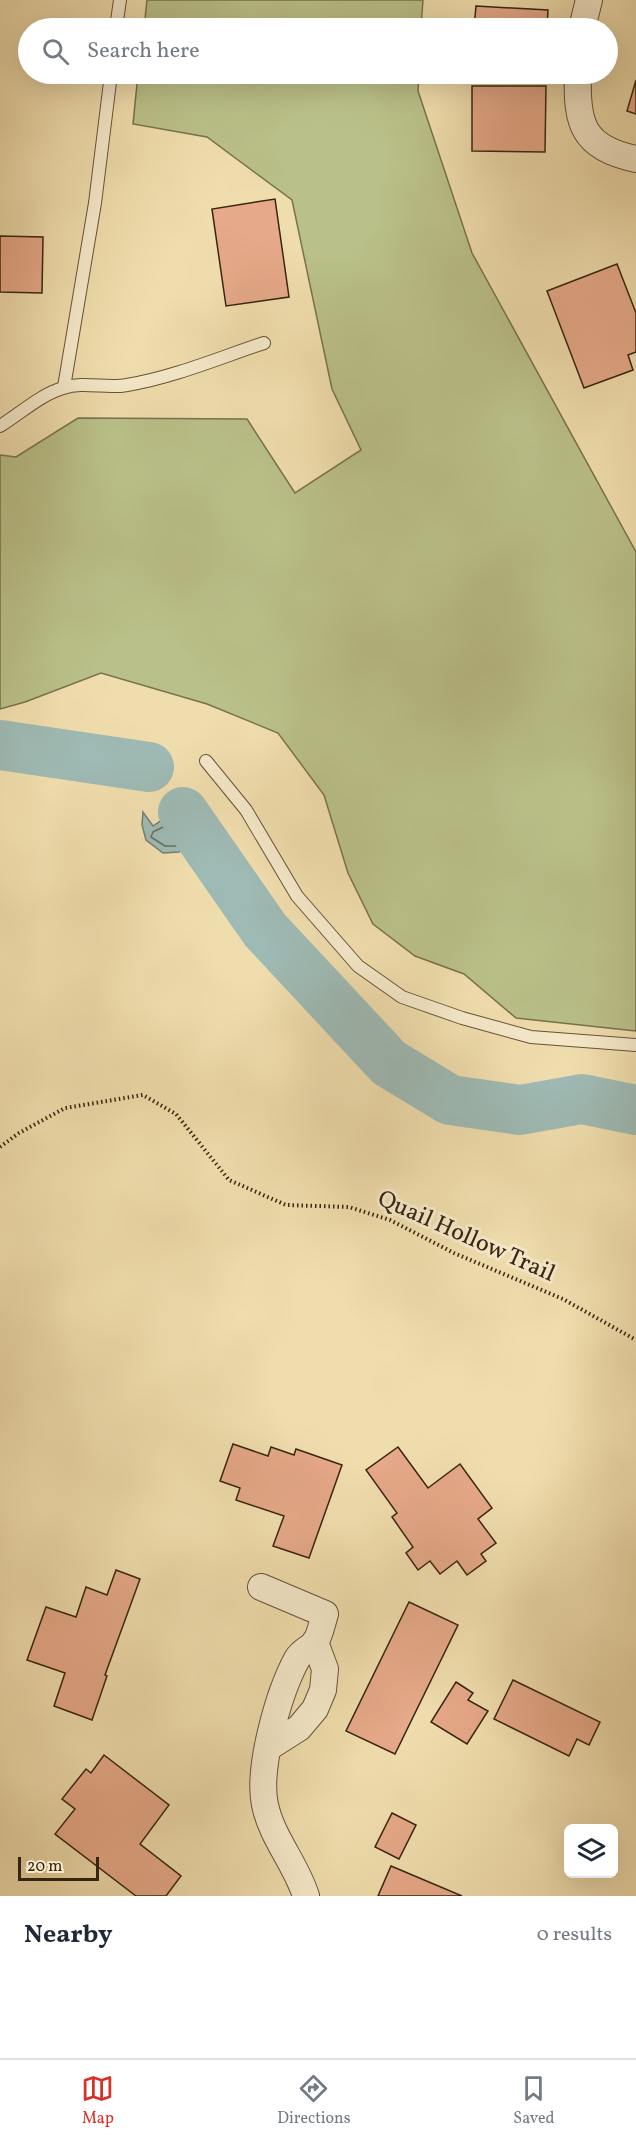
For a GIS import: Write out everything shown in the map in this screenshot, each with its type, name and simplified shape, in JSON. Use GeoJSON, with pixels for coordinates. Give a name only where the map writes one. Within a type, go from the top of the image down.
{"type":"FeatureCollection","features":[{"type":"Feature","properties":{"kind":"street"},"geometry":{"type":"LineString","coordinates":[[584,18],[589,0]]}},
{"type":"Feature","properties":{"kind":"street"},"geometry":{"type":"LineString","coordinates":[[578,84],[581,118],[592,141],[606,151],[636,159]]}},
{"type":"Feature","properties":{"kind":"street"},"geometry":{"type":"LineString","coordinates":[[261,1587],[325,1614],[315,1642],[299,1656],[287,1679],[274,1715],[264,1773],[264,1803],[273,1829],[306,1896]]}},
{"type":"Feature","properties":{"kind":"street"},"geometry":{"type":"LineString","coordinates":[[269,1747],[298,1728],[315,1709],[322,1690],[325,1669],[315,1642]]}},
{"type":"Feature","properties":{"kind":"lane"},"geometry":{"type":"LineString","coordinates":[[117,18],[120,0]]}},
{"type":"Feature","properties":{"kind":"lane"},"geometry":{"type":"LineString","coordinates":[[64,387],[95,203],[110,84]]}},
{"type":"Feature","properties":{"kind":"lane"},"geometry":{"type":"LineString","coordinates":[[0,426],[46,395],[64,387],[124,386],[154,380],[264,343]]}},
{"type":"Feature","properties":{"kind":"lane"},"geometry":{"type":"LineString","coordinates":[[206,761],[246,810],[297,896],[358,966],[402,997],[462,1018],[531,1037],[636,1045]]}},
{"type":"Feature","properties":{"kind":"path","name":"Quail Hollow Trail"},"geometry":{"type":"LineString","coordinates":[[0,1147],[19,1132],[65,1108],[143,1095],[176,1114],[229,1180],[286,1205],[350,1207],[390,1220],[454,1253],[563,1299],[636,1340]]}},
{"type":"Feature","properties":{"kind":"green space"},"geometry":{"type":"Polygon","coordinates":[[[147,0],[423,0],[422,18],[145,18],[147,0]]]}},
{"type":"Feature","properties":{"kind":"green space"},"geometry":{"type":"Polygon","coordinates":[[[137,84],[418,84],[418,91],[472,253],[636,552],[636,1031],[516,1018],[464,974],[415,956],[373,924],[348,873],[324,795],[278,733],[207,704],[101,673],[0,709],[0,455],[16,457],[78,418],[247,419],[295,493],[361,450],[332,389],[292,200],[207,137],[133,124],[137,84]]]}},
{"type":"Feature","properties":{"kind":"water"},"geometry":{"type":"Polygon","coordinates":[[[194,807],[208,828],[179,852],[163,853],[146,840],[142,825],[143,812],[153,826],[165,818],[169,823],[194,807]]]}},
{"type":"Feature","properties":{"kind":"building"},"geometry":{"type":"Polygon","coordinates":[[[476,6],[548,10],[548,18],[475,18],[476,6]]]}},
{"type":"Feature","properties":{"kind":"building"},"geometry":{"type":"Polygon","coordinates":[[[636,80],[636,114],[627,111],[636,80]]]}},
{"type":"Feature","properties":{"kind":"building"},"geometry":{"type":"Polygon","coordinates":[[[472,86],[546,86],[545,152],[472,151],[472,86]]]}},
{"type":"Feature","properties":{"kind":"building"},"geometry":{"type":"Polygon","coordinates":[[[275,199],[289,297],[226,306],[212,209],[275,199]]]}},
{"type":"Feature","properties":{"kind":"building"},"geometry":{"type":"Polygon","coordinates":[[[0,236],[43,237],[42,293],[0,292],[0,236]]]}},
{"type":"Feature","properties":{"kind":"building"},"geometry":{"type":"Polygon","coordinates":[[[617,264],[636,313],[636,352],[628,355],[633,370],[584,388],[547,291],[617,264]]]}},
{"type":"Feature","properties":{"kind":"building"},"geometry":{"type":"Polygon","coordinates":[[[233,1444],[268,1456],[271,1447],[294,1455],[296,1449],[342,1465],[309,1558],[273,1546],[284,1516],[236,1500],[240,1488],[220,1481],[233,1444]]]}},
{"type":"Feature","properties":{"kind":"building"},"geometry":{"type":"Polygon","coordinates":[[[398,1447],[428,1488],[460,1464],[492,1508],[478,1519],[496,1543],[481,1554],[486,1561],[467,1575],[457,1561],[440,1574],[430,1561],[418,1570],[406,1553],[413,1547],[392,1517],[397,1513],[366,1470],[398,1447]]]}},
{"type":"Feature","properties":{"kind":"building"},"geometry":{"type":"Polygon","coordinates":[[[116,1570],[140,1579],[105,1675],[107,1676],[92,1720],[54,1706],[65,1673],[27,1660],[46,1607],[76,1617],[86,1587],[107,1595],[116,1570]]]}},
{"type":"Feature","properties":{"kind":"building"},"geometry":{"type":"Polygon","coordinates":[[[409,1602],[458,1625],[395,1754],[346,1731],[409,1602]]]}},
{"type":"Feature","properties":{"kind":"building"},"geometry":{"type":"Polygon","coordinates":[[[513,1680],[600,1722],[589,1745],[577,1739],[569,1756],[494,1719],[513,1680]]]}},
{"type":"Feature","properties":{"kind":"building"},"geometry":{"type":"Polygon","coordinates":[[[456,1682],[473,1693],[468,1700],[488,1711],[467,1744],[431,1722],[456,1682]]]}},
{"type":"Feature","properties":{"kind":"building"},"geometry":{"type":"Polygon","coordinates":[[[104,1755],[169,1805],[140,1844],[181,1876],[166,1896],[136,1896],[55,1834],[75,1809],[62,1799],[86,1769],[91,1773],[104,1755]]]}},
{"type":"Feature","properties":{"kind":"building"},"geometry":{"type":"Polygon","coordinates":[[[392,1813],[416,1825],[399,1859],[375,1847],[392,1813]]]}},
{"type":"Feature","properties":{"kind":"building"},"geometry":{"type":"Polygon","coordinates":[[[391,1866],[462,1896],[378,1896],[391,1866]]]}},
{"type":"Feature","properties":{"kind":"waterway"},"geometry":{"type":"LineString","coordinates":[[0,745],[149,767]]}},
{"type":"Feature","properties":{"kind":"waterway"},"geometry":{"type":"LineString","coordinates":[[183,812],[265,930],[389,1063],[450,1100],[520,1110],[582,1099],[636,1110]]}}]}
